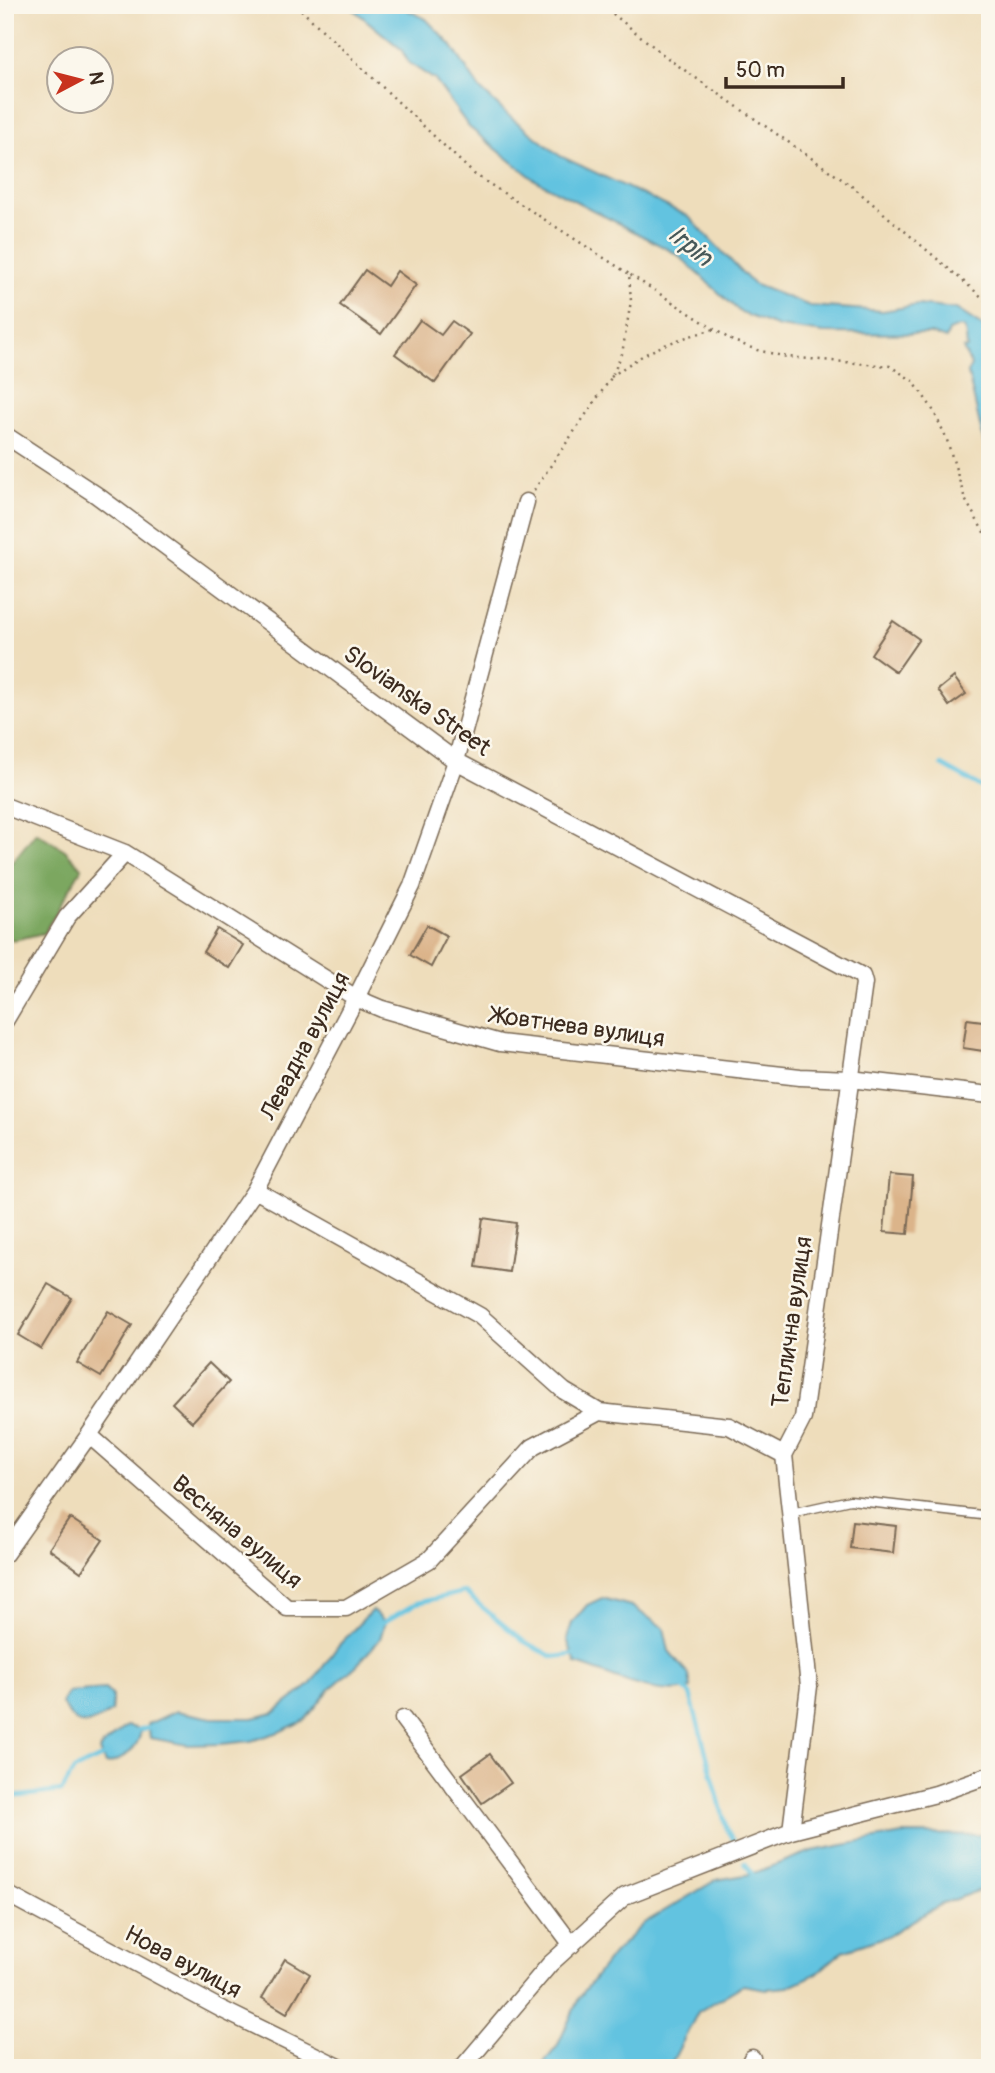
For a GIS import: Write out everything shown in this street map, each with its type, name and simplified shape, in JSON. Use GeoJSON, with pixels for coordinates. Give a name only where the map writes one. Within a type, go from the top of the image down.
{"type":"FeatureCollection","features":[{"type":"Feature","properties":{"kind":"street","name":"Slovianska Street"},"geometry":{"type":"LineString","coordinates":[[5,435],[95,494],[456,761],[856,971],[862,976],[864,983]]}},
{"type":"Feature","properties":{"kind":"street","name":"Левадна вулиця"},"geometry":{"type":"LineString","coordinates":[[5,1554],[255,1190],[412,886],[456,761],[526,502]]}},
{"type":"Feature","properties":{"kind":"street","name":"Жовтнева вулиця"},"geometry":{"type":"LineString","coordinates":[[5,806],[125,853],[356,998],[382,1009],[500,1043],[800,1077],[850,1079],[990,1095]]}},
{"type":"Feature","properties":{"kind":"street"},"geometry":{"type":"LineString","coordinates":[[5,1021],[67,917],[125,853]]}},
{"type":"Feature","properties":{"kind":"street","name":"Теплична вулиця"},"geometry":{"type":"LineString","coordinates":[[784,1455],[803,1418],[864,983]]}},
{"type":"Feature","properties":{"kind":"street"},"geometry":{"type":"LineString","coordinates":[[255,1190],[480,1316],[564,1391],[599,1412],[729,1426],[784,1455],[809,1686],[791,1831]]}},
{"type":"Feature","properties":{"kind":"street","name":"Весняна вулиця"},"geometry":{"type":"LineString","coordinates":[[89,1434],[288,1608],[346,1608],[429,1560],[533,1447],[599,1412]]}},
{"type":"Feature","properties":{"kind":"street"},"geometry":{"type":"LineString","coordinates":[[403,1719],[572,1945]]}},
{"type":"Feature","properties":{"kind":"street"},"geometry":{"type":"LineString","coordinates":[[462,2068],[550,1964],[625,1896],[791,1831],[936,1794],[990,1775]]}},
{"type":"Feature","properties":{"kind":"street","name":"Нова вулиця"},"geometry":{"type":"LineString","coordinates":[[5,1893],[223,2010],[341,2068]]}},
{"type":"Feature","properties":{"kind":"lane"},"geometry":{"type":"LineString","coordinates":[[791,1513],[850,1500],[990,1516]]}},
{"type":"Feature","properties":{"kind":"path"},"geometry":{"type":"LineString","coordinates":[[296,5],[474,174],[731,340],[787,357],[890,366],[913,381],[932,408],[946,436],[965,499],[990,543]]}},
{"type":"Feature","properties":{"kind":"path"},"geometry":{"type":"LineString","coordinates":[[602,5],[670,60],[853,187],[990,304]]}},
{"type":"Feature","properties":{"kind":"path"},"geometry":{"type":"LineString","coordinates":[[526,502],[611,378],[622,354],[631,301],[629,274]]}},
{"type":"Feature","properties":{"kind":"path"},"geometry":{"type":"LineString","coordinates":[[611,378],[654,348],[715,329]]}},
{"type":"Feature","properties":{"kind":"green space"},"geometry":{"type":"Polygon","coordinates":[[[36,832],[65,850],[82,868],[44,933],[14,940],[5,938],[5,865],[13,861],[36,832]]]}},
{"type":"Feature","properties":{"kind":"water","name":"Irpin"},"geometry":{"type":"Polygon","coordinates":[[[348,5],[398,5],[426,19],[451,45],[480,89],[508,115],[560,156],[688,216],[753,284],[810,306],[883,311],[918,305],[956,309],[982,326],[990,342],[990,469],[968,373],[971,365],[963,349],[967,348],[964,328],[949,331],[946,339],[931,334],[824,333],[779,327],[741,313],[677,254],[535,180],[469,127],[435,80],[409,63],[401,49],[348,5]]]}},
{"type":"Feature","properties":{"kind":"water"},"geometry":{"type":"Polygon","coordinates":[[[602,1598],[631,1606],[664,1628],[669,1651],[689,1675],[691,1688],[677,1691],[648,1688],[576,1664],[567,1639],[572,1623],[587,1605],[602,1598]]]}},
{"type":"Feature","properties":{"kind":"water"},"geometry":{"type":"Polygon","coordinates":[[[372,1610],[385,1622],[380,1639],[357,1665],[330,1689],[305,1720],[251,1741],[188,1745],[150,1738],[148,1724],[176,1711],[212,1718],[253,1718],[274,1713],[310,1685],[338,1646],[372,1610]]]}},
{"type":"Feature","properties":{"kind":"water"},"geometry":{"type":"Polygon","coordinates":[[[105,1689],[112,1696],[112,1711],[90,1723],[84,1724],[72,1718],[62,1703],[68,1692],[105,1689]]]}},
{"type":"Feature","properties":{"kind":"water"},"geometry":{"type":"Polygon","coordinates":[[[127,1726],[141,1729],[137,1742],[124,1757],[105,1764],[99,1751],[127,1726]]]}},
{"type":"Feature","properties":{"kind":"water"},"geometry":{"type":"Polygon","coordinates":[[[902,1834],[990,1835],[990,1886],[940,1905],[885,1937],[843,1951],[816,1974],[788,1987],[766,1989],[743,1985],[698,2012],[669,2068],[539,2068],[557,2047],[579,1998],[613,1954],[644,1923],[716,1880],[751,1874],[812,1851],[902,1834]]]}},
{"type":"Feature","properties":{"kind":"building"},"geometry":{"type":"Polygon","coordinates":[[[365,270],[387,286],[397,271],[416,285],[381,334],[340,305],[365,270]]]}},
{"type":"Feature","properties":{"kind":"building"},"geometry":{"type":"Polygon","coordinates":[[[420,320],[441,335],[452,321],[470,334],[435,383],[395,354],[420,320]]]}},
{"type":"Feature","properties":{"kind":"building"},"geometry":{"type":"Polygon","coordinates":[[[893,621],[919,639],[896,672],[871,654],[893,621]]]}},
{"type":"Feature","properties":{"kind":"building"},"geometry":{"type":"Polygon","coordinates":[[[954,677],[966,694],[949,706],[938,690],[954,677]]]}},
{"type":"Feature","properties":{"kind":"building"},"geometry":{"type":"Polygon","coordinates":[[[427,925],[447,936],[431,967],[410,955],[427,925]]]}},
{"type":"Feature","properties":{"kind":"building"},"geometry":{"type":"Polygon","coordinates":[[[217,929],[243,945],[229,968],[203,952],[217,929]]]}},
{"type":"Feature","properties":{"kind":"building"},"geometry":{"type":"Polygon","coordinates":[[[967,1019],[990,1022],[990,1052],[963,1048],[967,1019]]]}},
{"type":"Feature","properties":{"kind":"building"},"geometry":{"type":"Polygon","coordinates":[[[889,1175],[913,1177],[908,1234],[884,1232],[889,1175]]]}},
{"type":"Feature","properties":{"kind":"building"},"geometry":{"type":"Polygon","coordinates":[[[483,1218],[516,1223],[509,1272],[476,1267],[483,1218]]]}},
{"type":"Feature","properties":{"kind":"building"},"geometry":{"type":"Polygon","coordinates":[[[48,1284],[72,1298],[41,1349],[18,1335],[48,1284]]]}},
{"type":"Feature","properties":{"kind":"building"},"geometry":{"type":"Polygon","coordinates":[[[108,1311],[132,1325],[101,1377],[77,1363],[108,1311]]]}},
{"type":"Feature","properties":{"kind":"building"},"geometry":{"type":"Polygon","coordinates":[[[209,1363],[229,1382],[192,1422],[172,1403],[209,1363]]]}},
{"type":"Feature","properties":{"kind":"building"},"geometry":{"type":"Polygon","coordinates":[[[70,1518],[103,1540],[81,1572],[49,1549],[70,1518]]]}},
{"type":"Feature","properties":{"kind":"building"},"geometry":{"type":"Polygon","coordinates":[[[853,1521],[896,1526],[893,1553],[850,1548],[853,1521]]]}},
{"type":"Feature","properties":{"kind":"building"},"geometry":{"type":"Polygon","coordinates":[[[490,1754],[511,1783],[482,1803],[462,1774],[490,1754]]]}},
{"type":"Feature","properties":{"kind":"building"},"geometry":{"type":"Polygon","coordinates":[[[285,1959],[310,1974],[287,2013],[262,1998],[285,1959]]]}},
{"type":"Feature","properties":{"kind":"waterway"},"geometry":{"type":"LineString","coordinates":[[942,765],[990,792]]}},
{"type":"Feature","properties":{"kind":"waterway"},"geometry":{"type":"LineString","coordinates":[[382,1623],[417,1603],[464,1592],[523,1641],[553,1657],[578,1654]]}},
{"type":"Feature","properties":{"kind":"waterway"},"geometry":{"type":"LineString","coordinates":[[683,1688],[690,1694],[727,1830],[733,1840]]}},
{"type":"Feature","properties":{"kind":"waterway"},"geometry":{"type":"LineString","coordinates":[[136,1731],[154,1728]]}},
{"type":"Feature","properties":{"kind":"waterway"},"geometry":{"type":"LineString","coordinates":[[5,1796],[62,1791],[74,1770],[104,1756]]}},
{"type":"Feature","properties":{"kind":"waterway"},"geometry":{"type":"LineString","coordinates":[[745,1863],[754,1877]]}}]}
